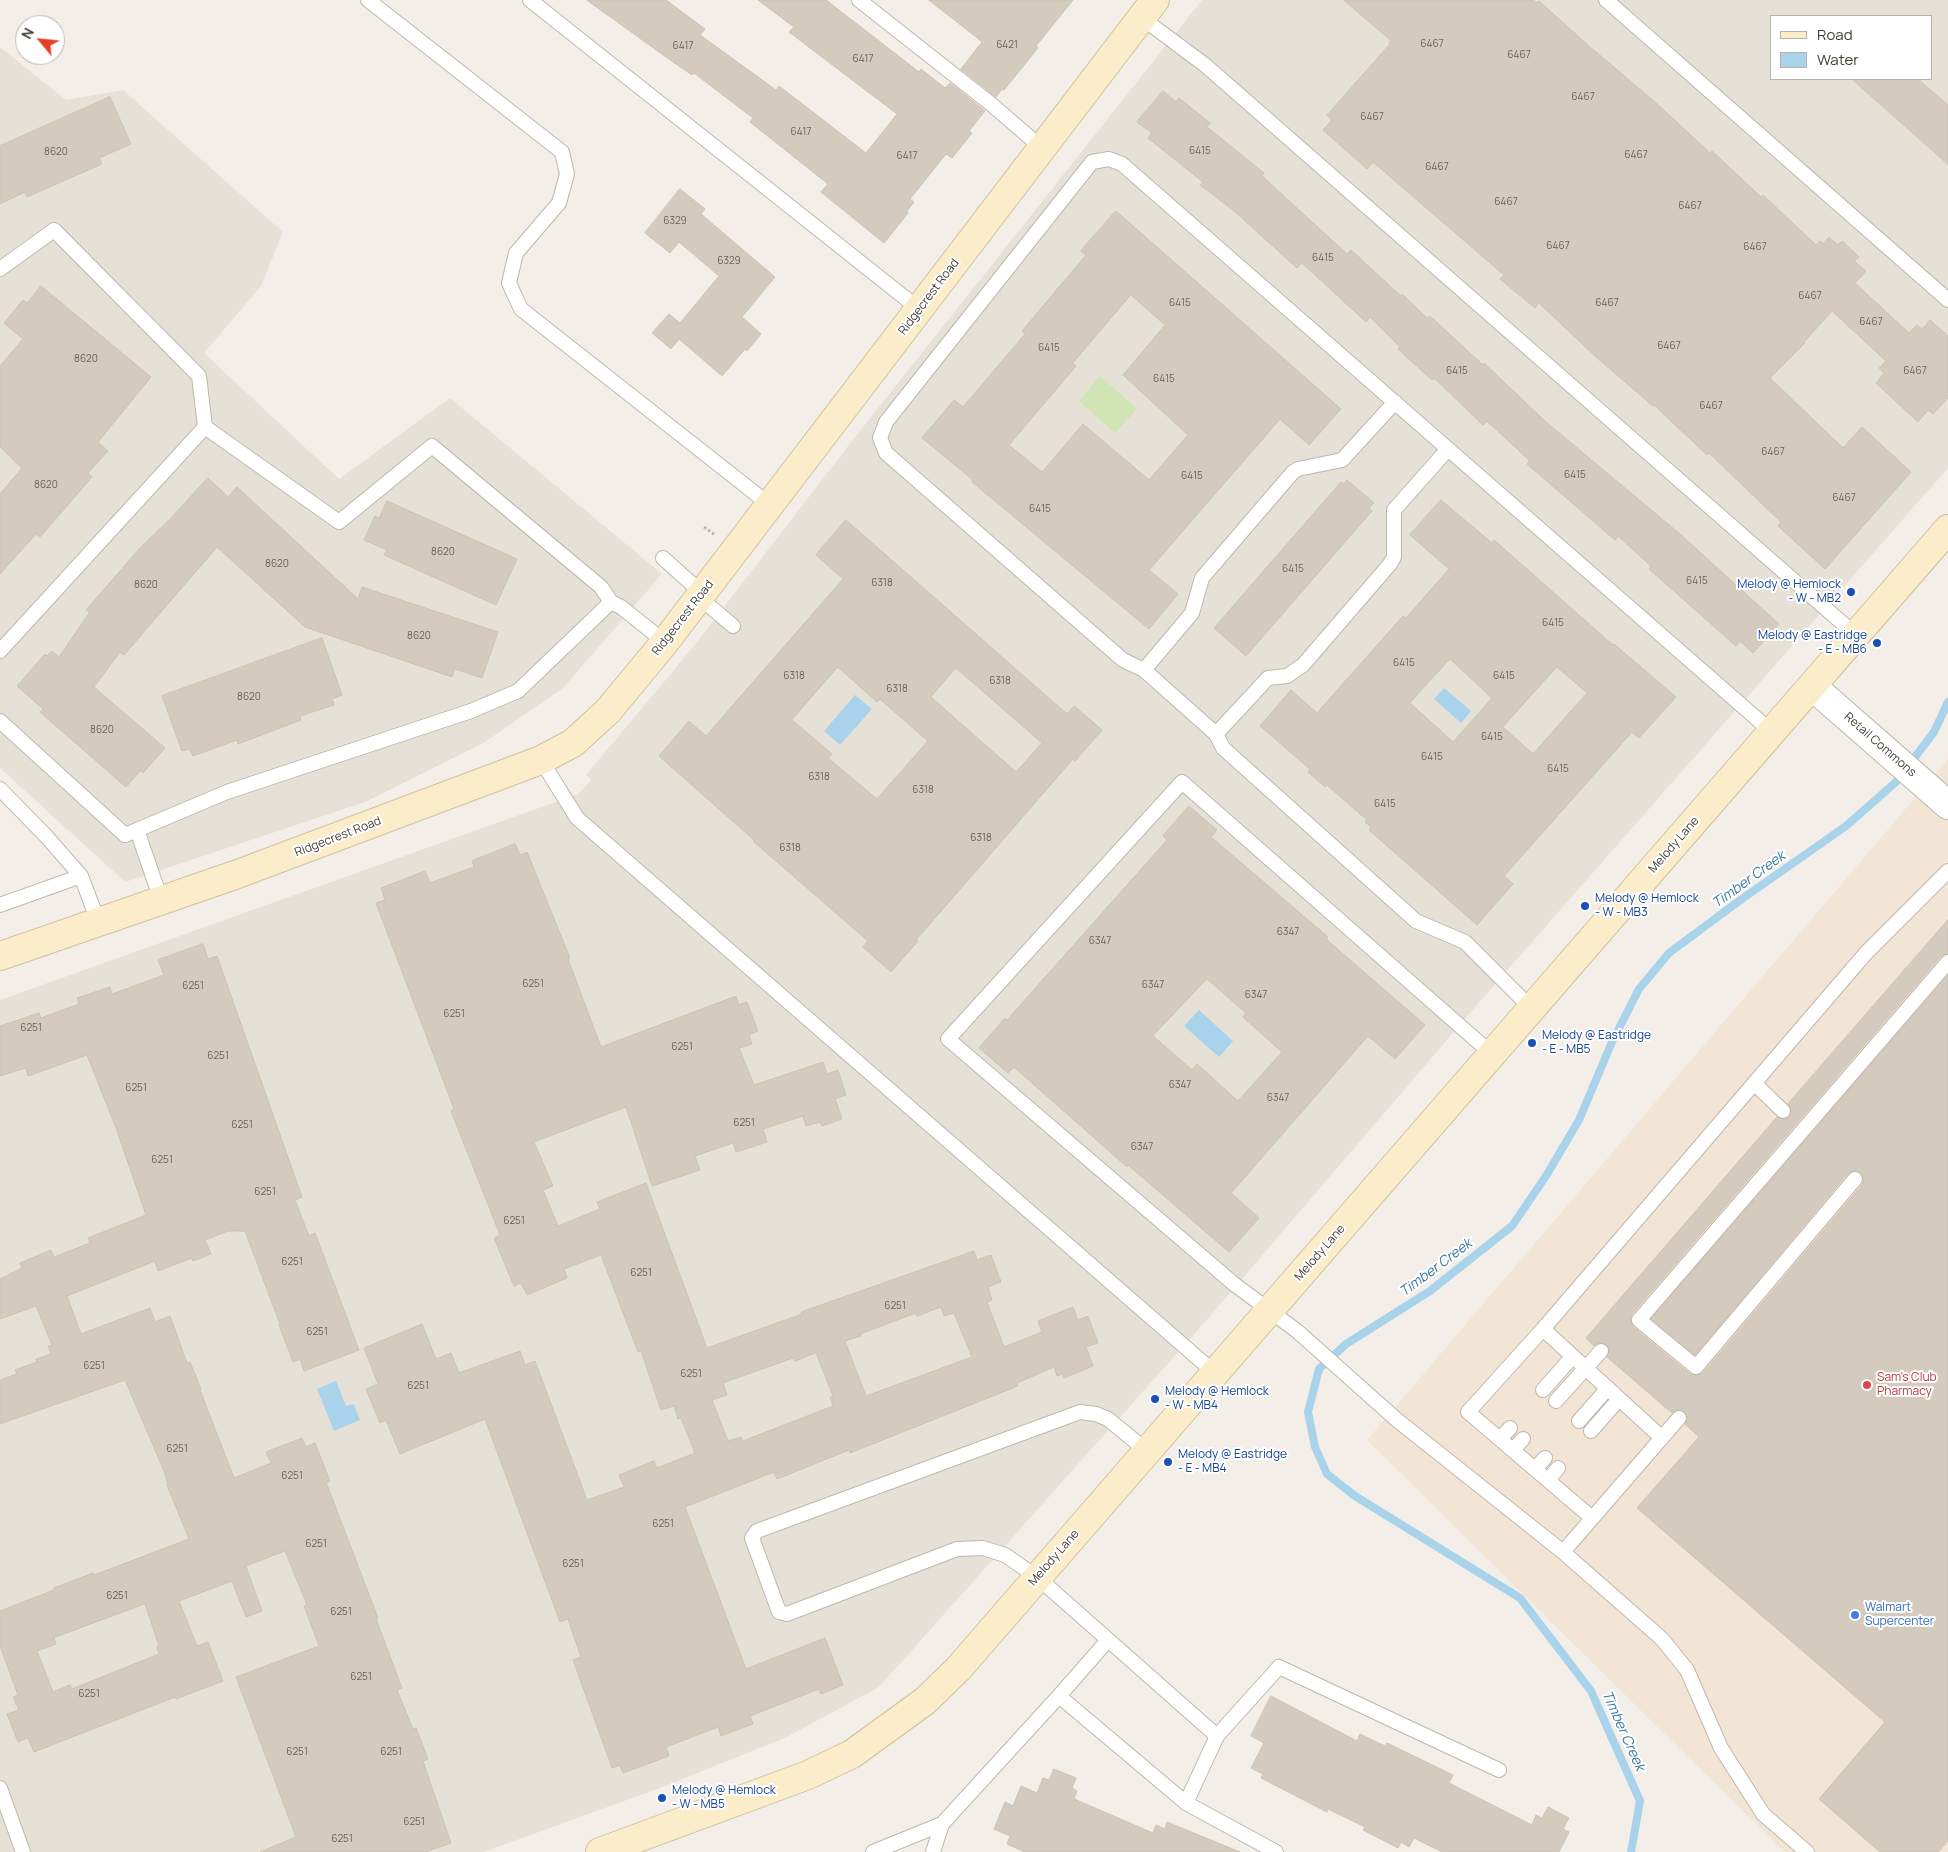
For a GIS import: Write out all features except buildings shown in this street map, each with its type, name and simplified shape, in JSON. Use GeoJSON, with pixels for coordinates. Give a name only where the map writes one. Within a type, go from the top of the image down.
{"type":"FeatureCollection","features":[{"type":"Feature","properties":{"kind":"street","name":"Ridgecrest Road"},"geometry":{"type":"LineString","coordinates":[[0,956],[307,849],[541,760],[573,743],[608,711],[665,642],[1148,9]]}},
{"type":"Feature","properties":{"kind":"street","name":"Melody Lane"},"geometry":{"type":"LineString","coordinates":[[600,1852],[808,1776],[852,1754],[890,1728],[931,1695],[958,1669],[1948,529]]}},
{"type":"Feature","properties":{"kind":"street","name":"Retail Commons"},"geometry":{"type":"LineString","coordinates":[[1812,686],[1945,802]]}},
{"type":"Feature","properties":{"kind":"lane"},"geometry":{"type":"LineString","coordinates":[[368,0],[562,152],[567,174],[559,203],[516,253],[509,283],[520,309],[770,505]]}},
{"type":"Feature","properties":{"kind":"lane"},"geometry":{"type":"LineString","coordinates":[[530,0],[919,309]]}},
{"type":"Feature","properties":{"kind":"lane"},"geometry":{"type":"LineString","coordinates":[[859,0],[991,104],[1042,148]]}},
{"type":"Feature","properties":{"kind":"lane"},"geometry":{"type":"LineString","coordinates":[[1606,0],[1948,300]]}},
{"type":"Feature","properties":{"kind":"lane"},"geometry":{"type":"LineString","coordinates":[[1148,9],[1205,66],[1856,635]]}},
{"type":"Feature","properties":{"kind":"lane"},"geometry":{"type":"LineString","coordinates":[[1532,1009],[1464,942],[1416,921],[1223,748],[1216,734],[1144,670],[1123,660],[886,453],[880,438],[886,422],[1092,162],[1109,159],[1122,164],[1772,732]]}},
{"type":"Feature","properties":{"kind":"lane"},"geometry":{"type":"LineString","coordinates":[[0,269],[54,230],[200,376],[205,427],[0,651]]}},
{"type":"Feature","properties":{"kind":"lane"},"geometry":{"type":"LineString","coordinates":[[1144,670],[1192,613],[1202,578],[1294,472],[1298,469],[1342,460],[1395,402]]}},
{"type":"Feature","properties":{"kind":"lane"},"geometry":{"type":"LineString","coordinates":[[205,427],[339,522],[432,446],[601,587],[611,602],[665,642]]}},
{"type":"Feature","properties":{"kind":"lane"},"geometry":{"type":"LineString","coordinates":[[1216,734],[1268,678],[1287,676],[1303,665],[1390,564],[1394,557],[1394,510],[1448,448]]}},
{"type":"Feature","properties":{"kind":"lane"},"geometry":{"type":"LineString","coordinates":[[663,558],[733,626]]}},
{"type":"Feature","properties":{"kind":"lane"},"geometry":{"type":"LineString","coordinates":[[0,722],[125,835],[227,792],[471,711],[518,691],[611,602]]}},
{"type":"Feature","properties":{"kind":"lane"},"geometry":{"type":"LineString","coordinates":[[541,760],[577,818],[1215,1374]]}},
{"type":"Feature","properties":{"kind":"lane"},"geometry":{"type":"LineString","coordinates":[[1492,1054],[1182,782],[948,1039],[1234,1284],[1306,1340],[1398,1420],[1563,1552],[1662,1639],[1687,1670],[1721,1748],[1764,1814],[1807,1852]]}},
{"type":"Feature","properties":{"kind":"lane"},"geometry":{"type":"LineString","coordinates":[[0,789],[46,836],[80,876],[98,921]]}},
{"type":"Feature","properties":{"kind":"lane"},"geometry":{"type":"LineString","coordinates":[[137,830],[161,900]]}},
{"type":"Feature","properties":{"kind":"lane"},"geometry":{"type":"LineString","coordinates":[[1592,1518],[1468,1412],[1543,1328],[1866,953],[1948,872]]}},
{"type":"Feature","properties":{"kind":"lane"},"geometry":{"type":"LineString","coordinates":[[0,904],[80,876]]}},
{"type":"Feature","properties":{"kind":"lane"},"geometry":{"type":"LineString","coordinates":[[1855,1179],[1696,1367],[1639,1320],[1948,962]]}},
{"type":"Feature","properties":{"kind":"lane"},"geometry":{"type":"LineString","coordinates":[[1754,1083],[1783,1111]]}},
{"type":"Feature","properties":{"kind":"lane"},"geometry":{"type":"LineString","coordinates":[[1543,1328],[1662,1438]]}},
{"type":"Feature","properties":{"kind":"lane"},"geometry":{"type":"LineString","coordinates":[[1556,1401],[1601,1351]]}},
{"type":"Feature","properties":{"kind":"lane"},"geometry":{"type":"LineString","coordinates":[[1543,1390],[1573,1356]]}},
{"type":"Feature","properties":{"kind":"lane"},"geometry":{"type":"LineString","coordinates":[[1579,1420],[1608,1388]]}},
{"type":"Feature","properties":{"kind":"lane"},"geometry":{"type":"LineString","coordinates":[[1592,1431],[1620,1399]]}},
{"type":"Feature","properties":{"kind":"lane"},"geometry":{"type":"LineString","coordinates":[[1147,1452],[1108,1419],[1096,1414],[1080,1412],[756,1531],[752,1538],[779,1612],[786,1614],[957,1549],[983,1548],[1006,1555],[1037,1577],[1217,1736]]}},
{"type":"Feature","properties":{"kind":"lane"},"geometry":{"type":"LineString","coordinates":[[1563,1552],[1678,1418]]}},
{"type":"Feature","properties":{"kind":"lane"},"geometry":{"type":"LineString","coordinates":[[1500,1439],[1510,1428]]}},
{"type":"Feature","properties":{"kind":"lane"},"geometry":{"type":"LineString","coordinates":[[1513,1450],[1523,1438]]}},
{"type":"Feature","properties":{"kind":"lane"},"geometry":{"type":"LineString","coordinates":[[1535,1469],[1546,1458]]}},
{"type":"Feature","properties":{"kind":"lane"},"geometry":{"type":"LineString","coordinates":[[1548,1480],[1558,1468]]}},
{"type":"Feature","properties":{"kind":"lane"},"geometry":{"type":"LineString","coordinates":[[933,1852],[942,1824],[1108,1640]]}},
{"type":"Feature","properties":{"kind":"lane"},"geometry":{"type":"LineString","coordinates":[[1186,1803],[1217,1736],[1279,1667],[1499,1770]]}},
{"type":"Feature","properties":{"kind":"lane"},"geometry":{"type":"LineString","coordinates":[[1059,1696],[1186,1803],[1276,1852]]}},
{"type":"Feature","properties":{"kind":"lane"},"geometry":{"type":"LineString","coordinates":[[0,1788],[23,1852]]}},
{"type":"Feature","properties":{"kind":"lane"},"geometry":{"type":"LineString","coordinates":[[873,1852],[942,1824]]}},
{"type":"Feature","properties":{"kind":"path"},"geometry":{"type":"LineString","coordinates":[[704,527],[718,537]]}},
{"type":"Feature","properties":{"kind":"shaded area"},"geometry":{"type":"Polygon","coordinates":[[[1202,0],[1948,0],[1948,468],[1483,998],[1205,1322],[879,1687],[785,1738],[657,1789],[484,1852],[0,1852],[0,1000],[578,794],[591,780],[586,775],[693,647],[852,441],[1202,0]]]}},
{"type":"Feature","properties":{"kind":"shaded area"},"geometry":{"type":"Polygon","coordinates":[[[0,47],[15,59],[15,65],[22,65],[66,100],[123,90],[283,232],[261,286],[204,353],[339,479],[450,398],[662,574],[563,688],[485,742],[365,802],[125,882],[0,768],[0,47]]]}},
{"type":"Feature","properties":{"kind":"shaded area"},"geometry":{"type":"Polygon","coordinates":[[[1948,759],[1948,1852],[1784,1852],[1367,1440],[1948,759]]]}},
{"type":"Feature","properties":{"kind":"green space"},"geometry":{"type":"Polygon","coordinates":[[[1100,376],[1137,409],[1115,433],[1079,401],[1100,376]]]}},
{"type":"Feature","properties":{"kind":"water"},"geometry":{"type":"Polygon","coordinates":[[[1444,688],[1471,711],[1461,723],[1434,699],[1444,688]]]}},
{"type":"Feature","properties":{"kind":"water"},"geometry":{"type":"Polygon","coordinates":[[[855,695],[872,709],[840,745],[824,731],[855,695]]]}},
{"type":"Feature","properties":{"kind":"water"},"geometry":{"type":"Polygon","coordinates":[[[1199,1010],[1233,1041],[1219,1057],[1184,1026],[1199,1010]]]}},
{"type":"Feature","properties":{"kind":"water"},"geometry":{"type":"Polygon","coordinates":[[[336,1381],[346,1406],[354,1404],[360,1420],[334,1431],[317,1389],[336,1381]]]}},
{"type":"Feature","properties":{"kind":"waterway","name":"Timber Creek"},"geometry":{"type":"LineString","coordinates":[[1631,1852],[1640,1801],[1591,1691],[1520,1598],[1355,1496],[1327,1474],[1315,1447],[1308,1412],[1319,1369],[1346,1344],[1430,1291],[1512,1226],[1546,1176],[1579,1120],[1612,1042],[1639,989],[1669,953],[1846,826],[1896,782],[1934,732],[1948,702]]}},
{"type":"Feature","properties":{"kind":"place","name":"Melody @ Hemlock - W - MB2"},"geometry":{"type":"Point","coordinates":[1851,592]}},
{"type":"Feature","properties":{"kind":"place","name":"Melody @ Eastridge - E - MB6"},"geometry":{"type":"Point","coordinates":[1877,643]}},
{"type":"Feature","properties":{"kind":"place","name":"Melody @ Hemlock - W - MB3"},"geometry":{"type":"Point","coordinates":[1585,906]}},
{"type":"Feature","properties":{"kind":"place","name":"Melody @ Eastridge - E - MB5"},"geometry":{"type":"Point","coordinates":[1532,1043]}},
{"type":"Feature","properties":{"kind":"place","name":"Sam's Club Pharmacy"},"geometry":{"type":"Point","coordinates":[1867,1385]}},
{"type":"Feature","properties":{"kind":"place","name":"Melody @ Hemlock - W - MB4"},"geometry":{"type":"Point","coordinates":[1155,1399]}},
{"type":"Feature","properties":{"kind":"place","name":"Melody @ Eastridge - E - MB4"},"geometry":{"type":"Point","coordinates":[1168,1462]}},
{"type":"Feature","properties":{"kind":"place","name":"Walmart Supercenter"},"geometry":{"type":"Point","coordinates":[1855,1615]}},
{"type":"Feature","properties":{"kind":"place","name":"Melody @ Hemlock - W - MB5"},"geometry":{"type":"Point","coordinates":[662,1798]}}]}
